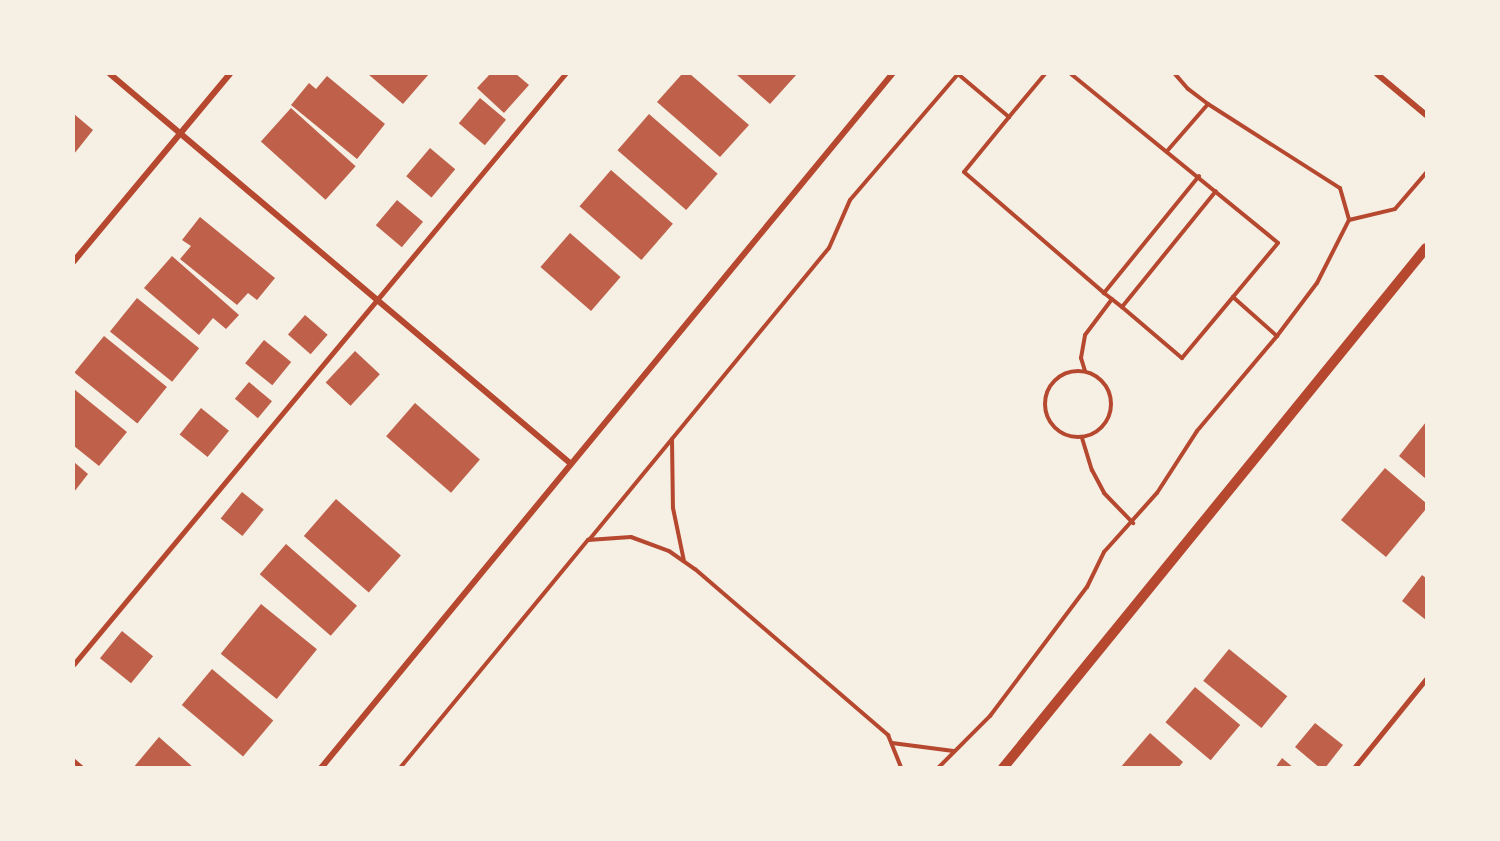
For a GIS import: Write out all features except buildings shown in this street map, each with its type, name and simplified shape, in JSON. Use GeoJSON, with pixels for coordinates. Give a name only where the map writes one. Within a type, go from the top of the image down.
{"type":"FeatureCollection","features":[{"type":"Feature","properties":{"kind":"street"},"geometry":{"type":"LineString","coordinates":[[110,74],[570,463]]}},
{"type":"Feature","properties":{"kind":"street"},"geometry":{"type":"LineString","coordinates":[[74,261],[230,74]]}},
{"type":"Feature","properties":{"kind":"street"},"geometry":{"type":"LineString","coordinates":[[321,768],[892,74]]}},
{"type":"Feature","properties":{"kind":"street"},"geometry":{"type":"LineString","coordinates":[[1377,74],[1426,115]]}},
{"type":"Feature","properties":{"kind":"street"},"geometry":{"type":"LineString","coordinates":[[1003,768],[1426,248]]}},
{"type":"Feature","properties":{"kind":"lane"},"geometry":{"type":"LineString","coordinates":[[74,664],[565,74]]}},
{"type":"Feature","properties":{"kind":"lane"},"geometry":{"type":"LineString","coordinates":[[1354,768],[1426,679]]}},
{"type":"Feature","properties":{"kind":"lane"},"geometry":{"type":"LineString","coordinates":[[74,760],[82,768]]}},
{"type":"Feature","properties":{"kind":"path"},"geometry":{"type":"LineString","coordinates":[[400,768],[829,248],[850,200],[958,74],[1009,117]]}},
{"type":"Feature","properties":{"kind":"path"},"geometry":{"type":"LineString","coordinates":[[1045,74],[964,172],[1182,358],[1278,243],[1168,150],[1071,74]]}},
{"type":"Feature","properties":{"kind":"path"},"geometry":{"type":"LineString","coordinates":[[938,768],[990,716],[1087,587],[1104,552],[1133,523],[1157,493],[1197,431],[1277,336],[1317,283],[1349,220],[1340,188],[1208,104],[1188,89],[1175,74]]}},
{"type":"Feature","properties":{"kind":"path"},"geometry":{"type":"LineString","coordinates":[[1168,150],[1208,104]]}},
{"type":"Feature","properties":{"kind":"path"},"geometry":{"type":"LineString","coordinates":[[1349,220],[1395,209],[1426,173]]}},
{"type":"Feature","properties":{"kind":"path"},"geometry":{"type":"LineString","coordinates":[[1104,293],[1199,176]]}},
{"type":"Feature","properties":{"kind":"path"},"geometry":{"type":"LineString","coordinates":[[1122,307],[1216,191]]}},
{"type":"Feature","properties":{"kind":"path"},"geometry":{"type":"LineString","coordinates":[[1233,297],[1277,336]]}},
{"type":"Feature","properties":{"kind":"path"},"geometry":{"type":"LineString","coordinates":[[1084,371],[1081,358],[1085,335],[1112,299]]}},
{"type":"Feature","properties":{"kind":"path"},"geometry":{"type":"LineString","coordinates":[[1084,371],[1103,381],[1112,400],[1108,421],[1092,435],[1082,438],[1060,432],[1046,414],[1045,403],[1047,391],[1063,375],[1084,371]]}},
{"type":"Feature","properties":{"kind":"path"},"geometry":{"type":"LineString","coordinates":[[672,438],[673,508],[684,561]]}},
{"type":"Feature","properties":{"kind":"path"},"geometry":{"type":"LineString","coordinates":[[1082,438],[1092,470],[1104,493],[1133,523]]}},
{"type":"Feature","properties":{"kind":"path"},"geometry":{"type":"LineString","coordinates":[[588,540],[631,537],[669,551],[684,561],[888,735],[901,768]]}},
{"type":"Feature","properties":{"kind":"path"},"geometry":{"type":"LineString","coordinates":[[892,743],[954,751]]}}]}
